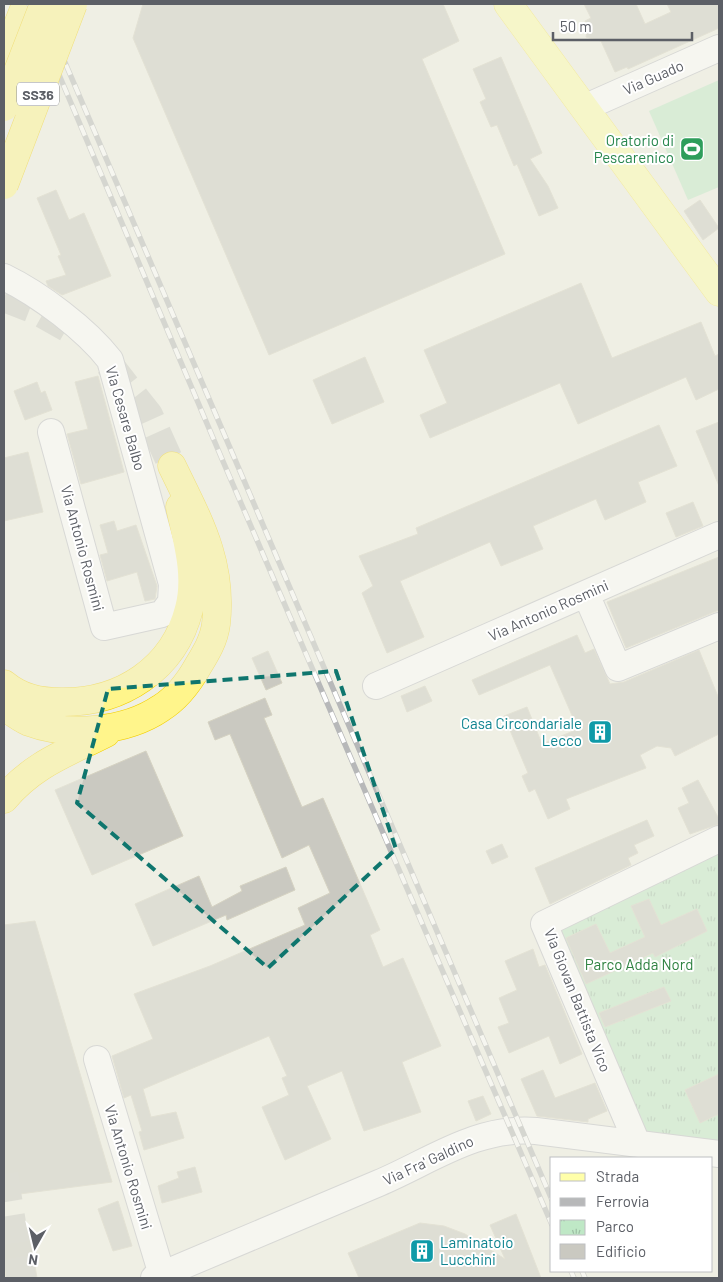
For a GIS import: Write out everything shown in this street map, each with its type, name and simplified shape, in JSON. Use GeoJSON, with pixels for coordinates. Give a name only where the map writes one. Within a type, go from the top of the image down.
{"type":"FeatureCollection","features":[{"type":"Feature","properties":{"kind":"highway"},"geometry":{"type":"LineString","coordinates":[[4,61],[26,4]]}},
{"type":"Feature","properties":{"kind":"highway","name":"SS36"},"geometry":{"type":"LineString","coordinates":[[4,107],[44,4]]}},
{"type":"Feature","properties":{"kind":"highway","name":"SS36"},"geometry":{"type":"LineString","coordinates":[[4,185],[73,4]]}},
{"type":"Feature","properties":{"kind":"highway"},"geometry":{"type":"LineString","coordinates":[[4,684],[28,698],[45,702],[81,702],[109,696],[128,688],[150,674],[163,661],[180,635],[190,609],[193,586],[192,564],[172,466],[206,538],[212,556],[217,590],[214,633],[195,672],[175,697],[153,713],[122,724],[37,767],[20,780],[4,799]]}},
{"type":"Feature","properties":{"kind":"highway"},"geometry":{"type":"LineString","coordinates":[[4,706],[28,721],[45,726],[75,729],[122,724]]}},
{"type":"Feature","properties":{"kind":"main road"},"geometry":{"type":"LineString","coordinates":[[508,4],[586,107],[719,292]]}},
{"type":"Feature","properties":{"kind":"street","name":"Via Guado"},"geometry":{"type":"LineString","coordinates":[[586,107],[719,48]]}},
{"type":"Feature","properties":{"kind":"street","name":"Via Cesare Balbo"},"geometry":{"type":"LineString","coordinates":[[4,276],[59,313],[88,337],[110,360],[172,584],[169,607]]}},
{"type":"Feature","properties":{"kind":"street","name":"Via Antonio Rosmini"},"geometry":{"type":"LineString","coordinates":[[51,432],[104,627],[157,616],[169,607]]}},
{"type":"Feature","properties":{"kind":"street","name":"Via Antonio Rosmini"},"geometry":{"type":"LineString","coordinates":[[376,686],[719,535]]}},
{"type":"Feature","properties":{"kind":"street"},"geometry":{"type":"LineString","coordinates":[[586,594],[618,668],[719,626]]}},
{"type":"Feature","properties":{"kind":"street","name":"Via Giovan Battista Vico"},"geometry":{"type":"LineString","coordinates":[[637,1143],[544,924],[719,839]]}},
{"type":"Feature","properties":{"kind":"street","name":"Via Antonio Rosmini"},"geometry":{"type":"LineString","coordinates":[[97,1059],[158,1276]]}},
{"type":"Feature","properties":{"kind":"street","name":"Via Fra' Galdino"},"geometry":{"type":"LineString","coordinates":[[158,1276],[392,1178],[453,1147],[490,1133],[522,1130],[719,1154]]}},
{"type":"Feature","properties":{"kind":"highlighted area"},"geometry":{"type":"Polygon","coordinates":[[[336,671],[396,849],[268,968],[77,803],[108,689],[336,671]]]}},
{"type":"Feature","properties":{"kind":"green space","name":"Oratorio di Pescarenico"},"geometry":{"type":"Polygon","coordinates":[[[719,80],[719,187],[688,200],[649,111],[719,80]]]}},
{"type":"Feature","properties":{"kind":"green space","name":"Parco Adda Nord"},"geometry":{"type":"Polygon","coordinates":[[[719,836],[719,1166],[713,1165],[713,1157],[670,1157],[637,1151],[535,927],[719,836]]]}},
{"type":"Feature","properties":{"kind":"building"},"geometry":{"type":"Polygon","coordinates":[[[143,4],[443,4],[459,41],[422,59],[505,254],[269,355],[133,38],[143,4]]]}},
{"type":"Feature","properties":{"kind":"building"},"geometry":{"type":"Polygon","coordinates":[[[584,4],[636,4],[645,24],[671,12],[667,4],[719,4],[719,28],[628,69],[627,67],[615,72],[601,41],[586,37],[588,27],[585,21],[591,18],[584,4]]]}},
{"type":"Feature","properties":{"kind":"building"},"geometry":{"type":"Polygon","coordinates":[[[501,57],[542,153],[530,159],[548,186],[558,208],[539,216],[517,164],[514,166],[497,125],[491,127],[480,102],[486,99],[473,69],[501,57]]]}},
{"type":"Feature","properties":{"kind":"building"},"geometry":{"type":"Polygon","coordinates":[[[56,190],[69,220],[84,213],[111,276],[62,295],[48,286],[46,281],[66,275],[58,256],[61,255],[37,198],[56,190]]]}},
{"type":"Feature","properties":{"kind":"building"},"geometry":{"type":"Polygon","coordinates":[[[700,200],[719,228],[703,240],[684,211],[700,200]]]}},
{"type":"Feature","properties":{"kind":"building"},"geometry":{"type":"Polygon","coordinates":[[[581,283],[612,358],[701,322],[715,356],[719,354],[719,389],[696,400],[686,377],[578,424],[560,383],[430,438],[420,415],[447,403],[424,350],[581,283]]]}},
{"type":"Feature","properties":{"kind":"building"},"geometry":{"type":"Polygon","coordinates":[[[365,357],[384,402],[332,424],[313,380],[365,357]]]}},
{"type":"Feature","properties":{"kind":"building"},"geometry":{"type":"Polygon","coordinates":[[[98,376],[124,472],[81,484],[67,434],[88,429],[75,382],[98,376]]]}},
{"type":"Feature","properties":{"kind":"building"},"geometry":{"type":"Polygon","coordinates":[[[37,382],[41,393],[45,391],[52,410],[25,420],[14,391],[37,382]]]}},
{"type":"Feature","properties":{"kind":"building"},"geometry":{"type":"Polygon","coordinates":[[[719,422],[719,486],[696,431],[719,422]]]}},
{"type":"Feature","properties":{"kind":"building"},"geometry":{"type":"Polygon","coordinates":[[[659,425],[677,466],[638,482],[646,502],[605,520],[596,499],[533,526],[543,549],[501,566],[490,542],[400,581],[424,637],[387,653],[362,593],[373,586],[359,556],[418,534],[416,528],[659,425]]]}},
{"type":"Feature","properties":{"kind":"building"},"geometry":{"type":"Polygon","coordinates":[[[28,452],[43,512],[4,521],[4,458],[28,452]]]}},
{"type":"Feature","properties":{"kind":"building"},"geometry":{"type":"Polygon","coordinates":[[[693,502],[703,526],[676,537],[666,513],[693,502]]]}},
{"type":"Feature","properties":{"kind":"building"},"geometry":{"type":"Polygon","coordinates":[[[114,521],[117,531],[136,525],[157,586],[155,599],[145,601],[137,572],[107,581],[100,555],[108,553],[100,525],[114,521]]]}},
{"type":"Feature","properties":{"kind":"building"},"geometry":{"type":"Polygon","coordinates":[[[719,557],[719,610],[626,648],[607,602],[719,557]]]}},
{"type":"Feature","properties":{"kind":"building"},"geometry":{"type":"Polygon","coordinates":[[[577,635],[585,653],[594,649],[610,684],[624,682],[699,650],[719,699],[719,734],[675,756],[671,748],[657,746],[640,755],[646,768],[566,799],[570,809],[548,819],[535,789],[529,792],[522,776],[528,773],[504,716],[527,707],[542,744],[578,729],[550,665],[479,695],[472,680],[577,635]]]}},
{"type":"Feature","properties":{"kind":"building"},"geometry":{"type":"Polygon","coordinates":[[[268,651],[282,683],[266,690],[252,658],[268,651]]]}},
{"type":"Feature","properties":{"kind":"building"},"geometry":{"type":"Polygon","coordinates":[[[425,686],[432,701],[407,712],[401,696],[425,686]]]}},
{"type":"Feature","properties":{"kind":"building"},"geometry":{"type":"Polygon","coordinates":[[[265,698],[272,715],[264,718],[302,807],[323,798],[380,930],[370,935],[383,967],[403,958],[441,1046],[402,1062],[421,1112],[364,1131],[342,1071],[307,1086],[331,1139],[285,1160],[262,1107],[289,1095],[282,1078],[287,1076],[269,1036],[143,1089],[151,1117],[176,1112],[184,1138],[144,1150],[139,1132],[142,1131],[131,1095],[124,1098],[112,1056],[153,1039],[134,994],[210,966],[305,925],[298,908],[330,893],[309,845],[282,858],[230,734],[215,740],[208,722],[265,698]]]}},
{"type":"Feature","properties":{"kind":"building"},"geometry":{"type":"Polygon","coordinates":[[[146,751],[183,836],[92,875],[55,790],[146,751]]]}},
{"type":"Feature","properties":{"kind":"building"},"geometry":{"type":"Polygon","coordinates":[[[698,780],[719,819],[719,824],[690,834],[678,808],[689,803],[682,788],[698,780]]]}},
{"type":"Feature","properties":{"kind":"building"},"geometry":{"type":"Polygon","coordinates":[[[647,820],[654,836],[634,845],[638,853],[628,858],[631,865],[550,904],[535,868],[647,820]]]}},
{"type":"Feature","properties":{"kind":"building"},"geometry":{"type":"Polygon","coordinates":[[[502,844],[508,857],[492,864],[486,851],[502,844]]]}},
{"type":"Feature","properties":{"kind":"building"},"geometry":{"type":"Polygon","coordinates":[[[286,867],[295,890],[227,920],[226,915],[153,946],[135,904],[199,876],[212,907],[242,891],[240,886],[286,867]]]}},
{"type":"Feature","properties":{"kind":"building"},"geometry":{"type":"Polygon","coordinates":[[[649,899],[661,925],[697,909],[707,931],[655,957],[653,953],[586,984],[566,938],[596,924],[610,953],[645,937],[631,906],[649,899]]]}},
{"type":"Feature","properties":{"kind":"building"},"geometry":{"type":"Polygon","coordinates":[[[35,921],[112,1182],[4,1196],[4,925],[35,921]]]}},
{"type":"Feature","properties":{"kind":"building"},"geometry":{"type":"Polygon","coordinates":[[[533,949],[539,967],[545,965],[582,1054],[560,1064],[549,1036],[509,1053],[498,1027],[509,1023],[499,998],[517,990],[505,961],[533,949]]]}},
{"type":"Feature","properties":{"kind":"building"},"geometry":{"type":"Polygon","coordinates":[[[664,987],[671,1001],[605,1027],[599,1013],[664,987]]]}},
{"type":"Feature","properties":{"kind":"building"},"geometry":{"type":"Polygon","coordinates":[[[543,1070],[555,1098],[595,1083],[607,1111],[588,1119],[588,1122],[537,1116],[521,1079],[543,1070]]]}},
{"type":"Feature","properties":{"kind":"building"},"geometry":{"type":"Polygon","coordinates":[[[719,1074],[719,1114],[700,1123],[685,1090],[719,1074]]]}},
{"type":"Feature","properties":{"kind":"building"},"geometry":{"type":"Polygon","coordinates":[[[483,1096],[491,1114],[476,1121],[468,1101],[483,1096]]]}},
{"type":"Feature","properties":{"kind":"building"},"geometry":{"type":"Polygon","coordinates":[[[195,1167],[202,1192],[162,1203],[158,1186],[179,1178],[177,1172],[195,1167]]]}},
{"type":"Feature","properties":{"kind":"building"},"geometry":{"type":"Polygon","coordinates":[[[118,1201],[132,1246],[113,1251],[98,1209],[118,1201]]]}},
{"type":"Feature","properties":{"kind":"building","name":"Laminatoio Lucchini"},"geometry":{"type":"Polygon","coordinates":[[[516,1214],[541,1278],[359,1278],[348,1253],[420,1223],[444,1226],[465,1234],[505,1259],[490,1225],[516,1214]]]}},
{"type":"Feature","properties":{"kind":"building"},"geometry":{"type":"Polygon","coordinates":[[[29,1229],[37,1278],[6,1278],[4,1233],[29,1229]]]}},
{"type":"Feature","properties":{"kind":"tunnel"},"geometry":{"type":"LineString","coordinates":[[4,298],[35,310],[67,328]]}},
{"type":"Feature","properties":{"kind":"tunnel"},"geometry":{"type":"LineString","coordinates":[[109,364],[149,415],[172,466]]}},
{"type":"Feature","properties":{"kind":"tunnel"},"geometry":{"type":"LineString","coordinates":[[4,1174],[21,1278]]}},
{"type":"Feature","properties":{"kind":"railway"},"geometry":{"type":"LineString","coordinates":[[29,4],[222,459],[550,1220]]}},
{"type":"Feature","properties":{"kind":"railway"},"geometry":{"type":"LineString","coordinates":[[40,4],[550,1195]]}},
{"type":"Feature","properties":{"kind":"railway"},"geometry":{"type":"LineString","coordinates":[[571,1272],[574,1278]]}},
{"type":"Feature","properties":{"kind":"railway"},"geometry":{"type":"LineString","coordinates":[[582,1272],[585,1278]]}},
{"type":"Feature","properties":{"kind":"place","name":"Oratorio di Pescarenico"},"geometry":{"type":"Point","coordinates":[692,149]}},
{"type":"Feature","properties":{"kind":"place","name":"Casa Circondariale Lecco"},"geometry":{"type":"Point","coordinates":[600,732]}},
{"type":"Feature","properties":{"kind":"place","name":"Laminatoio Lucchini"},"geometry":{"type":"Point","coordinates":[422,1251]}}]}
